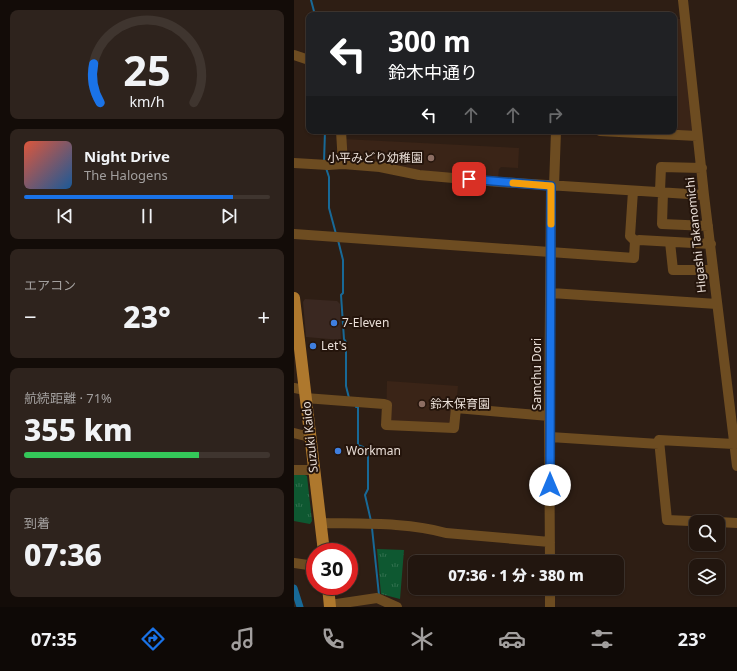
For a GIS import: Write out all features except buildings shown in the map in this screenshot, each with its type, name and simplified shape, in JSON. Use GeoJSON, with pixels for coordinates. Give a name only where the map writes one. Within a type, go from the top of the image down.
{"type":"FeatureCollection","features":[{"type":"Feature","properties":{"kind":"main road","name":"Suzuki Kaido"},"geometry":{"type":"LineString","coordinates":[[294,302],[301,392],[310,437],[323,543]]}},
{"type":"Feature","properties":{"kind":"main road"},"geometry":{"type":"LineString","coordinates":[[329,595],[330,606]]}},
{"type":"Feature","properties":{"kind":"street","name":"Higashi Takanomichi"},"geometry":{"type":"LineString","coordinates":[[682,0],[737,466]]}},
{"type":"Feature","properties":{"kind":"street"},"geometry":{"type":"LineString","coordinates":[[294,55],[306,59]]}},
{"type":"Feature","properties":{"kind":"street"},"geometry":{"type":"LineString","coordinates":[[341,134],[343,164]]}},
{"type":"Feature","properties":{"kind":"street","name":"Samchu Dori"},"geometry":{"type":"LineString","coordinates":[[550,555],[550,252],[556,134]]}},
{"type":"Feature","properties":{"kind":"street"},"geometry":{"type":"LineString","coordinates":[[659,134],[698,136]]}},
{"type":"Feature","properties":{"kind":"street"},"geometry":{"type":"LineString","coordinates":[[294,163],[325,165],[343,164],[380,167],[419,175],[553,186],[704,195]]}},
{"type":"Feature","properties":{"kind":"street"},"geometry":{"type":"LineString","coordinates":[[702,168],[661,167],[662,224],[708,226]]}},
{"type":"Feature","properties":{"kind":"street"},"geometry":{"type":"LineString","coordinates":[[632,191],[630,236],[635,241],[711,244]]}},
{"type":"Feature","properties":{"kind":"street"},"geometry":{"type":"LineString","coordinates":[[294,234],[634,258],[635,241]]}},
{"type":"Feature","properties":{"kind":"street"},"geometry":{"type":"LineString","coordinates":[[670,242],[673,270],[713,270]]}},
{"type":"Feature","properties":{"kind":"street"},"geometry":{"type":"LineString","coordinates":[[551,293],[717,304]]}},
{"type":"Feature","properties":{"kind":"street"},"geometry":{"type":"LineString","coordinates":[[726,373],[737,374]]}},
{"type":"Feature","properties":{"kind":"street"},"geometry":{"type":"LineString","coordinates":[[301,392],[387,405],[386,425],[454,428],[456,408],[549,416]]}},
{"type":"Feature","properties":{"kind":"street"},"geometry":{"type":"LineString","coordinates":[[294,433],[310,437]]}},
{"type":"Feature","properties":{"kind":"street"},"geometry":{"type":"LineString","coordinates":[[550,437],[658,444]]}},
{"type":"Feature","properties":{"kind":"street"},"geometry":{"type":"LineString","coordinates":[[689,521],[667,520],[658,444],[659,440],[734,444]]}},
{"type":"Feature","properties":{"kind":"street"},"geometry":{"type":"LineString","coordinates":[[294,470],[313,470]]}},
{"type":"Feature","properties":{"kind":"street"},"geometry":{"type":"LineString","coordinates":[[725,522],[737,523]]}},
{"type":"Feature","properties":{"kind":"street"},"geometry":{"type":"LineString","coordinates":[[320,523],[431,528],[446,533],[550,542]]}},
{"type":"Feature","properties":{"kind":"street"},"geometry":{"type":"LineString","coordinates":[[294,563],[306,565]]}},
{"type":"Feature","properties":{"kind":"street"},"geometry":{"type":"LineString","coordinates":[[550,595],[550,607]]}},
{"type":"Feature","properties":{"kind":"street"},"geometry":{"type":"LineString","coordinates":[[330,606],[377,598],[397,607]]}},
{"type":"Feature","properties":{"kind":"shaded area"},"geometry":{"type":"Polygon","coordinates":[[[677,19],[682,19],[694,132],[677,131],[677,19]]]}},
{"type":"Feature","properties":{"kind":"shaded area","name":"小平みどり幼稚園"},"geometry":{"type":"Polygon","coordinates":[[[343,139],[519,148],[518,168],[501,167],[499,169],[498,178],[435,172],[345,159],[343,139]]]}},
{"type":"Feature","properties":{"kind":"shaded area"},"geometry":{"type":"Polygon","coordinates":[[[305,299],[337,301],[340,304],[341,340],[306,337],[303,302],[305,299]]]}},
{"type":"Feature","properties":{"kind":"shaded area","name":"鈴木保育園"},"geometry":{"type":"Polygon","coordinates":[[[387,381],[458,386],[454,428],[386,425],[387,381]]]}},
{"type":"Feature","properties":{"kind":"green space"},"geometry":{"type":"Polygon","coordinates":[[[294,475],[307,476],[312,521],[310,524],[294,521],[294,475]]]}},
{"type":"Feature","properties":{"kind":"green space"},"geometry":{"type":"Polygon","coordinates":[[[377,549],[404,550],[400,599],[381,594],[377,549]]]}},
{"type":"Feature","properties":{"kind":"waterway"},"geometry":{"type":"LineString","coordinates":[[311,0],[314,12]]}},
{"type":"Feature","properties":{"kind":"waterway"},"geometry":{"type":"LineString","coordinates":[[324,162],[325,134]]}},
{"type":"Feature","properties":{"kind":"waterway"},"geometry":{"type":"LineString","coordinates":[[326,168],[329,177],[329,208],[336,234]]}},
{"type":"Feature","properties":{"kind":"waterway"},"geometry":{"type":"LineString","coordinates":[[338,240],[343,260],[343,293],[341,295],[344,339],[346,342],[346,386],[349,398]]}},
{"type":"Feature","properties":{"kind":"waterway"},"geometry":{"type":"LineString","coordinates":[[356,407],[358,407],[358,445],[368,449],[368,489],[365,495],[371,521]]}},
{"type":"Feature","properties":{"kind":"waterway"},"geometry":{"type":"LineString","coordinates":[[372,528],[379,595]]}},
{"type":"Feature","properties":{"kind":"waterway"},"geometry":{"type":"LineString","coordinates":[[294,588],[300,607]]}},
{"type":"Feature","properties":{"kind":"slow traffic"},"geometry":{"type":"LineString","coordinates":[[513,183],[551,186],[551,224]]}},
{"type":"Feature","properties":{"kind":"place","name":"小平みどり幼稚園"},"geometry":{"type":"Point","coordinates":[431,158]}},
{"type":"Feature","properties":{"kind":"place","name":"7-Eleven"},"geometry":{"type":"Point","coordinates":[334,323]}},
{"type":"Feature","properties":{"kind":"place","name":"Let's"},"geometry":{"type":"Point","coordinates":[313,346]}},
{"type":"Feature","properties":{"kind":"place","name":"鈴木保育園"},"geometry":{"type":"Point","coordinates":[422,404]}},
{"type":"Feature","properties":{"kind":"place","name":"Workman"},"geometry":{"type":"Point","coordinates":[338,451]}},
{"type":"Feature","properties":{"kind":"route"},"geometry":{"type":"LineString","coordinates":[[469,179],[551,186],[549,416],[550,485]]}}]}
